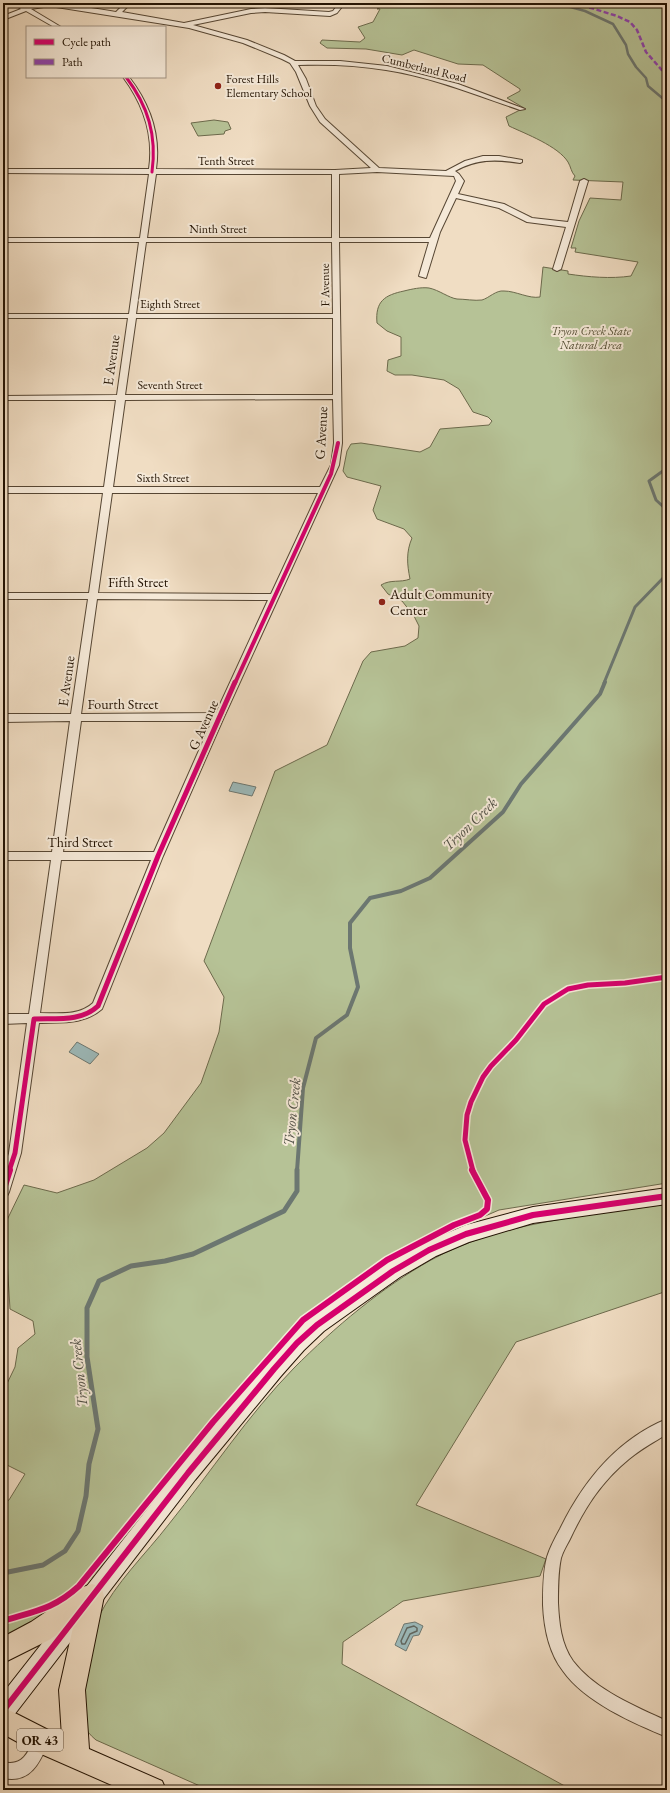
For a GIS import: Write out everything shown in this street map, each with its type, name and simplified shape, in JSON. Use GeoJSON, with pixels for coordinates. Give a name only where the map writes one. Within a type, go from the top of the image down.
{"type":"FeatureCollection","features":[{"type":"Feature","properties":{"kind":"main road"},"geometry":{"type":"LineString","coordinates":[[3,1711],[188,1473],[297,1343],[317,1324],[375,1283],[435,1247],[490,1226],[533,1215],[667,1196]]}},
{"type":"Feature","properties":{"kind":"main road"},"geometry":{"type":"LineString","coordinates":[[3,1651],[40,1631],[92,1596]]}},
{"type":"Feature","properties":{"kind":"main road"},"geometry":{"type":"LineString","coordinates":[[77,1757],[72,1714],[72,1690],[92,1596]]}},
{"type":"Feature","properties":{"kind":"main road","name":"OR 43"},"geometry":{"type":"LineString","coordinates":[[3,1720],[41,1741],[153,1790]]}},
{"type":"Feature","properties":{"kind":"street"},"geometry":{"type":"LineString","coordinates":[[16,3],[56,26]]}},
{"type":"Feature","properties":{"kind":"street"},"geometry":{"type":"LineString","coordinates":[[3,18],[36,5],[47,3],[183,25],[260,46],[293,62],[315,110],[322,120],[334,133],[377,170]]}},
{"type":"Feature","properties":{"kind":"street"},"geometry":{"type":"LineString","coordinates":[[116,15],[128,3]]}},
{"type":"Feature","properties":{"kind":"street"},"geometry":{"type":"LineString","coordinates":[[183,25],[230,14],[251,11],[265,10],[330,14],[336,12],[342,3]]}},
{"type":"Feature","properties":{"kind":"street","name":"Cumberland Road"},"geometry":{"type":"LineString","coordinates":[[293,62],[330,62],[388,68],[438,80],[522,109]]}},
{"type":"Feature","properties":{"kind":"street","name":"E Avenue"},"geometry":{"type":"LineString","coordinates":[[3,1192],[15,1153],[154,161],[151,123],[142,98],[127,78]]}},
{"type":"Feature","properties":{"kind":"street"},"geometry":{"type":"LineString","coordinates":[[3,155],[3,171]]}},
{"type":"Feature","properties":{"kind":"street"},"geometry":{"type":"LineString","coordinates":[[449,172],[478,158],[498,157],[520,161]]}},
{"type":"Feature","properties":{"kind":"street","name":"Tenth Street"},"geometry":{"type":"LineString","coordinates":[[3,171],[335,172],[377,170],[449,172]]}},
{"type":"Feature","properties":{"kind":"street","name":"F Avenue"},"geometry":{"type":"LineString","coordinates":[[335,172],[338,397]]}},
{"type":"Feature","properties":{"kind":"street"},"geometry":{"type":"LineString","coordinates":[[423,276],[433,240],[448,206],[455,196],[460,178],[449,172]]}},
{"type":"Feature","properties":{"kind":"street"},"geometry":{"type":"LineString","coordinates":[[557,269],[584,181]]}},
{"type":"Feature","properties":{"kind":"street"},"geometry":{"type":"LineString","coordinates":[[455,196],[501,206],[530,220],[571,225]]}},
{"type":"Feature","properties":{"kind":"street","name":"Ninth Street"},"geometry":{"type":"LineString","coordinates":[[3,240],[433,240]]}},
{"type":"Feature","properties":{"kind":"street","name":"Eighth Street"},"geometry":{"type":"LineString","coordinates":[[3,316],[337,316]]}},
{"type":"Feature","properties":{"kind":"street","name":"Seventh Street"},"geometry":{"type":"LineString","coordinates":[[3,398],[338,397]]}},
{"type":"Feature","properties":{"kind":"street","name":"G Avenue"},"geometry":{"type":"LineString","coordinates":[[34,1019],[87,1015],[98,1006],[158,856],[322,490],[331,474],[336,458],[338,397]]}},
{"type":"Feature","properties":{"kind":"street","name":"Sixth Street"},"geometry":{"type":"LineString","coordinates":[[3,490],[322,490]]}},
{"type":"Feature","properties":{"kind":"street","name":"Fifth Street"},"geometry":{"type":"LineString","coordinates":[[3,596],[274,597]]}},
{"type":"Feature","properties":{"kind":"street","name":"Fourth Street"},"geometry":{"type":"LineString","coordinates":[[3,718],[219,718]]}},
{"type":"Feature","properties":{"kind":"street","name":"Third Street"},"geometry":{"type":"LineString","coordinates":[[3,856],[158,856]]}},
{"type":"Feature","properties":{"kind":"street"},"geometry":{"type":"LineString","coordinates":[[3,1019],[34,1019]]}},
{"type":"Feature","properties":{"kind":"street"},"geometry":{"type":"LineString","coordinates":[[667,1426],[619,1457],[593,1485],[577,1506],[554,1557],[550,1597],[553,1634],[559,1650],[569,1667],[584,1681],[606,1697],[638,1716],[667,1729]]}},
{"type":"Feature","properties":{"kind":"street"},"geometry":{"type":"LineString","coordinates":[[3,1770],[19,1770],[32,1761],[41,1741]]}},
{"type":"Feature","properties":{"kind":"green space","name":"Tryon Creek State Natural Area"},"geometry":{"type":"Polygon","coordinates":[[[388,3],[667,3],[667,1183],[499,1210],[432,1239],[368,1277],[316,1315],[89,1580],[60,1606],[3,1641],[3,1503],[9,1500],[25,1474],[3,1463],[3,1392],[15,1367],[18,1348],[35,1334],[33,1321],[10,1309],[6,1244],[4,1244],[7,1220],[24,1185],[57,1193],[94,1180],[147,1148],[164,1133],[201,1083],[219,1032],[224,997],[204,961],[275,771],[327,745],[363,661],[371,652],[405,646],[418,638],[419,626],[414,616],[402,601],[388,594],[381,585],[388,582],[410,579],[408,558],[412,538],[404,529],[377,519],[373,510],[381,486],[347,477],[343,471],[347,451],[351,444],[361,443],[420,452],[430,447],[440,429],[489,425],[492,421],[488,417],[473,412],[459,389],[444,380],[412,375],[395,375],[387,371],[388,360],[401,356],[401,337],[387,331],[377,323],[377,315],[380,304],[391,295],[423,288],[433,289],[457,299],[482,300],[501,291],[509,291],[531,297],[540,297],[543,267],[568,271],[568,274],[591,277],[616,277],[631,276],[638,262],[575,252],[576,248],[571,248],[579,221],[590,198],[621,200],[623,182],[573,180],[575,176],[568,162],[563,156],[541,141],[509,126],[506,117],[524,108],[507,98],[520,91],[520,89],[483,65],[458,64],[414,50],[402,55],[366,49],[327,48],[320,43],[322,40],[360,42],[365,38],[358,27],[373,22],[380,9],[377,9],[388,3]]]}},
{"type":"Feature","properties":{"kind":"green space"},"geometry":{"type":"Polygon","coordinates":[[[214,120],[228,122],[231,129],[225,131],[224,134],[198,136],[191,123],[214,120]]]}},
{"type":"Feature","properties":{"kind":"green space"},"geometry":{"type":"Polygon","coordinates":[[[667,1204],[667,1291],[516,1342],[416,1505],[546,1559],[540,1576],[403,1601],[343,1642],[342,1664],[572,1790],[209,1790],[96,1740],[89,1733],[80,1717],[78,1701],[96,1624],[113,1592],[185,1504],[230,1444],[277,1386],[342,1323],[376,1296],[412,1271],[458,1247],[487,1236],[546,1222],[667,1204]]]}},
{"type":"Feature","properties":{"kind":"water"},"geometry":{"type":"Polygon","coordinates":[[[233,782],[256,787],[252,796],[229,791],[233,782]]]}},
{"type":"Feature","properties":{"kind":"water"},"geometry":{"type":"Polygon","coordinates":[[[77,1042],[99,1054],[90,1064],[69,1052],[77,1042]]]}},
{"type":"Feature","properties":{"kind":"water"},"geometry":{"type":"Polygon","coordinates":[[[415,1622],[423,1626],[419,1635],[413,1636],[406,1651],[395,1645],[404,1624],[415,1622]]]}},
{"type":"Feature","properties":{"kind":"waterway"},"geometry":{"type":"LineString","coordinates":[[556,3],[585,11],[613,24],[626,45],[628,54],[636,67],[646,78],[648,86],[667,102]]}},
{"type":"Feature","properties":{"kind":"waterway","name":"Tryon Creek"},"geometry":{"type":"LineString","coordinates":[[667,468],[649,481],[656,500],[667,510]]}},
{"type":"Feature","properties":{"kind":"waterway","name":"Tryon Creek"},"geometry":{"type":"LineString","coordinates":[[604,683],[635,607],[667,574]]}},
{"type":"Feature","properties":{"kind":"waterway","name":"Tryon Creek"},"geometry":{"type":"LineString","coordinates":[[297,1171],[303,1088],[316,1038],[347,1015],[358,987],[350,948],[350,923],[370,898],[401,891],[430,878],[503,812],[521,784],[600,694],[605,682]]}},
{"type":"Feature","properties":{"kind":"waterway","name":"Tryon Creek"},"geometry":{"type":"LineString","coordinates":[[3,1573],[43,1565],[65,1551],[78,1531],[86,1496],[89,1464],[98,1429],[87,1357],[87,1308],[99,1281],[131,1266],[165,1261],[193,1254],[284,1211],[297,1191],[297,1171]]}},
{"type":"Feature","properties":{"kind":"railway"},"geometry":{"type":"LineString","coordinates":[[3,1787],[9,1790]]}},
{"type":"Feature","properties":{"kind":"marked path"},"geometry":{"type":"LineString","coordinates":[[575,3],[617,16],[630,22],[637,30],[646,52],[667,76]]}},
{"type":"Feature","properties":{"kind":"cycle path"},"geometry":{"type":"LineString","coordinates":[[127,78],[141,99],[150,122],[154,146],[152,172]]}},
{"type":"Feature","properties":{"kind":"cycle path"},"geometry":{"type":"LineString","coordinates":[[3,1192],[15,1153],[34,1019],[77,1017],[85,1015],[98,1006],[158,856],[219,717],[331,474],[336,458],[338,443]]}},
{"type":"Feature","properties":{"kind":"cycle path"},"geometry":{"type":"LineString","coordinates":[[3,1621],[53,1606],[66,1598],[79,1586],[213,1422],[303,1320],[337,1294],[387,1260],[454,1225],[480,1215],[487,1209],[488,1200],[473,1173],[465,1140],[467,1115],[471,1102],[483,1077],[491,1066],[516,1040],[544,1004],[551,998],[568,989],[588,985],[625,983],[667,977]]}},
{"type":"Feature","properties":{"kind":"cycle path"},"geometry":{"type":"LineString","coordinates":[[3,1711],[188,1473],[274,1369],[297,1343],[317,1325],[393,1271],[429,1250],[466,1234],[533,1215],[667,1196]]}},
{"type":"Feature","properties":{"kind":"place","name":"Forest Hills Elementary School"},"geometry":{"type":"Point","coordinates":[218,86]}},
{"type":"Feature","properties":{"kind":"place","name":"Adult Community Center"},"geometry":{"type":"Point","coordinates":[382,602]}}]}
